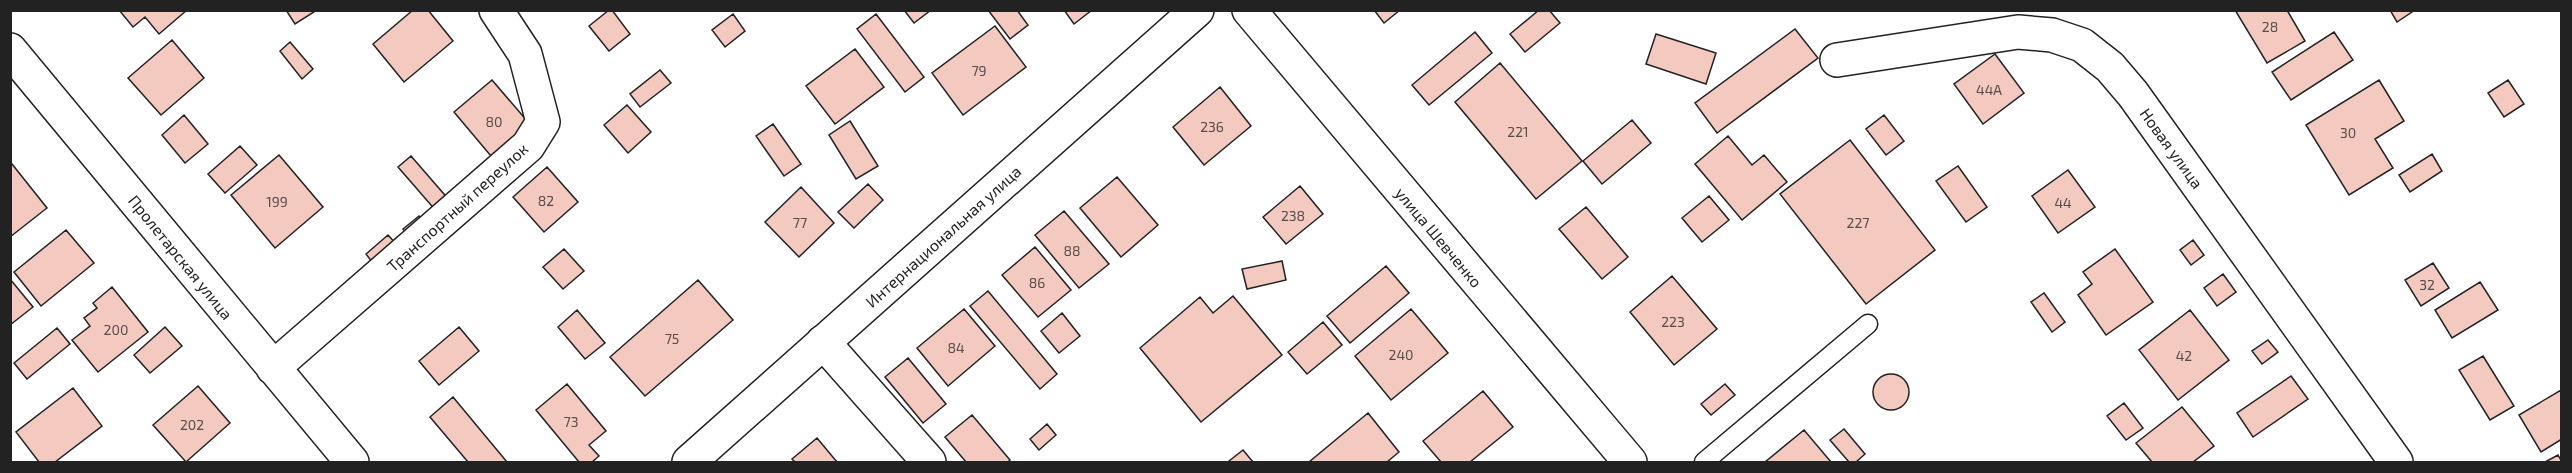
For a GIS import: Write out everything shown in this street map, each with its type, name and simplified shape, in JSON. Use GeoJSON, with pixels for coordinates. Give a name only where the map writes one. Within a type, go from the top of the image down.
{"type":"FeatureCollection","features":[{"type":"Feature","properties":{"kind":"street","name":"Транспортный переулок"},"geometry":{"type":"LineString","coordinates":[[273,368],[528,146],[543,122],[525,54],[496,10]]}},
{"type":"Feature","properties":{"kind":"street","name":"Интернациональная улица"},"geometry":{"type":"LineString","coordinates":[[689,462],[1197,10]]}},
{"type":"Feature","properties":{"kind":"street","name":"улица Шевченко"},"geometry":{"type":"LineString","coordinates":[[1249,10],[1630,462]]}},
{"type":"Feature","properties":{"kind":"street","name":"Новая улица"},"geometry":{"type":"LineString","coordinates":[[1837,60],[2018,32],[2052,35],[2082,45],[2110,67],[2133,94],[2396,462]]}},
{"type":"Feature","properties":{"kind":"street","name":"Пролетарская улица"},"geometry":{"type":"LineString","coordinates":[[10,50],[351,462]]}},
{"type":"Feature","properties":{"kind":"street"},"geometry":{"type":"LineString","coordinates":[[823,342],[929,462]]}},
{"type":"Feature","properties":{"kind":"lane"},"geometry":{"type":"LineString","coordinates":[[1704,462],[1868,324]]}},
{"type":"Feature","properties":{"kind":"building"},"geometry":{"type":"Polygon","coordinates":[[[119,10],[187,10],[159,34],[145,17],[133,27],[119,10]]]}},
{"type":"Feature","properties":{"kind":"building"},"geometry":{"type":"Polygon","coordinates":[[[286,10],[317,10],[295,24],[286,10]]]}},
{"type":"Feature","properties":{"kind":"building"},"geometry":{"type":"Polygon","coordinates":[[[413,10],[428,10],[453,41],[404,82],[373,44],[413,10]]]}},
{"type":"Feature","properties":{"kind":"building"},"geometry":{"type":"Polygon","coordinates":[[[612,10],[630,34],[609,51],[589,26],[612,10]]]}},
{"type":"Feature","properties":{"kind":"building"},"geometry":{"type":"Polygon","coordinates":[[[904,10],[931,10],[914,23],[904,10]]]}},
{"type":"Feature","properties":{"kind":"building"},"geometry":{"type":"Polygon","coordinates":[[[988,10],[1017,10],[1028,25],[1010,39],[988,10]]]}},
{"type":"Feature","properties":{"kind":"building"},"geometry":{"type":"Polygon","coordinates":[[[1064,10],[1092,10],[1074,24],[1064,10]]]}},
{"type":"Feature","properties":{"kind":"building"},"geometry":{"type":"Polygon","coordinates":[[[1374,10],[1400,10],[1384,23],[1374,10]]]}},
{"type":"Feature","properties":{"kind":"building"},"geometry":{"type":"Polygon","coordinates":[[[1539,10],[1549,10],[1560,23],[1525,52],[1510,34],[1539,10]]]}},
{"type":"Feature","properties":{"kind":"building"},"geometry":{"type":"Polygon","coordinates":[[[2235,10],[2287,10],[2305,41],[2267,63],[2235,10]]]}},
{"type":"Feature","properties":{"kind":"building"},"geometry":{"type":"Polygon","coordinates":[[[2390,10],[2415,10],[2397,22],[2390,10]]]}},
{"type":"Feature","properties":{"kind":"building"},"geometry":{"type":"Polygon","coordinates":[[[733,14],[745,31],[725,47],[712,30],[733,14]]]}},
{"type":"Feature","properties":{"kind":"building"},"geometry":{"type":"Polygon","coordinates":[[[876,14],[924,77],[905,92],[857,29],[876,14]]]}},
{"type":"Feature","properties":{"kind":"building"},"geometry":{"type":"Polygon","coordinates":[[[995,26],[1026,67],[963,115],[932,73],[995,26]]]}},
{"type":"Feature","properties":{"kind":"building"},"geometry":{"type":"Polygon","coordinates":[[[1795,29],[1818,58],[1717,133],[1695,103],[1795,29]]]}},
{"type":"Feature","properties":{"kind":"building"},"geometry":{"type":"Polygon","coordinates":[[[1475,32],[1492,53],[1429,105],[1412,85],[1475,32]]]}},
{"type":"Feature","properties":{"kind":"building"},"geometry":{"type":"Polygon","coordinates":[[[2334,32],[2353,60],[2291,100],[2272,72],[2334,32]]]}},
{"type":"Feature","properties":{"kind":"building"},"geometry":{"type":"Polygon","coordinates":[[[1656,34],[1716,53],[1706,84],[1646,64],[1656,34]]]}},
{"type":"Feature","properties":{"kind":"building"},"geometry":{"type":"Polygon","coordinates":[[[172,40],[204,78],[161,115],[128,78],[172,40]]]}},
{"type":"Feature","properties":{"kind":"building"},"geometry":{"type":"Polygon","coordinates":[[[290,42],[313,69],[302,79],[280,51],[290,42]]]}},
{"type":"Feature","properties":{"kind":"building"},"geometry":{"type":"Polygon","coordinates":[[[855,49],[884,87],[835,124],[806,86],[855,49]]]}},
{"type":"Feature","properties":{"kind":"building"},"geometry":{"type":"Polygon","coordinates":[[[1995,54],[2024,93],[1983,124],[1954,84],[1995,54]]]}},
{"type":"Feature","properties":{"kind":"building"},"geometry":{"type":"Polygon","coordinates":[[[1500,63],[1582,161],[1536,199],[1455,102],[1500,63]]]}},
{"type":"Feature","properties":{"kind":"building"},"geometry":{"type":"Polygon","coordinates":[[[660,70],[671,83],[640,107],[630,94],[660,70]]]}},
{"type":"Feature","properties":{"kind":"building"},"geometry":{"type":"Polygon","coordinates":[[[492,80],[534,129],[496,162],[454,112],[492,80]]]}},
{"type":"Feature","properties":{"kind":"building"},"geometry":{"type":"Polygon","coordinates":[[[2379,80],[2404,121],[2375,139],[2393,168],[2349,195],[2306,125],[2379,80]]]}},
{"type":"Feature","properties":{"kind":"building"},"geometry":{"type":"Polygon","coordinates":[[[2508,80],[2524,104],[2504,117],[2488,93],[2508,80]]]}},
{"type":"Feature","properties":{"kind":"building"},"geometry":{"type":"Polygon","coordinates":[[[1220,87],[1251,126],[1204,165],[1173,127],[1220,87]]]}},
{"type":"Feature","properties":{"kind":"building"},"geometry":{"type":"Polygon","coordinates":[[[627,105],[651,132],[628,153],[604,125],[627,105]]]}},
{"type":"Feature","properties":{"kind":"building"},"geometry":{"type":"Polygon","coordinates":[[[184,115],[208,144],[185,163],[162,135],[184,115]]]}},
{"type":"Feature","properties":{"kind":"building"},"geometry":{"type":"Polygon","coordinates":[[[1884,115],[1904,141],[1886,155],[1866,129],[1884,115]]]}},
{"type":"Feature","properties":{"kind":"building"},"geometry":{"type":"Polygon","coordinates":[[[1632,120],[1651,143],[1602,184],[1583,161],[1632,120]]]}},
{"type":"Feature","properties":{"kind":"building"},"geometry":{"type":"Polygon","coordinates":[[[850,121],[878,166],[856,179],[829,135],[850,121]]]}},
{"type":"Feature","properties":{"kind":"building"},"geometry":{"type":"Polygon","coordinates":[[[773,124],[801,164],[784,176],[756,136],[773,124]]]}},
{"type":"Feature","properties":{"kind":"building"},"geometry":{"type":"Polygon","coordinates":[[[1728,136],[1752,165],[1764,155],[1787,182],[1742,220],[1695,164],[1728,136]]]}},
{"type":"Feature","properties":{"kind":"building"},"geometry":{"type":"Polygon","coordinates":[[[1850,140],[1935,250],[1866,304],[1780,194],[1850,140]]]}},
{"type":"Feature","properties":{"kind":"building"},"geometry":{"type":"Polygon","coordinates":[[[240,146],[257,165],[225,193],[208,174],[240,146]]]}},
{"type":"Feature","properties":{"kind":"building"},"geometry":{"type":"Polygon","coordinates":[[[2432,154],[2442,171],[2410,192],[2399,175],[2432,154]]]}},
{"type":"Feature","properties":{"kind":"building"},"geometry":{"type":"Polygon","coordinates":[[[279,155],[323,207],[275,248],[231,195],[279,155]]]}},
{"type":"Feature","properties":{"kind":"building"},"geometry":{"type":"Polygon","coordinates":[[[411,156],[450,201],[437,212],[398,167],[411,156]]]}},
{"type":"Feature","properties":{"kind":"building"},"geometry":{"type":"Polygon","coordinates":[[[12,164],[47,208],[10,237],[10,166],[12,164]]]}},
{"type":"Feature","properties":{"kind":"building"},"geometry":{"type":"Polygon","coordinates":[[[1958,166],[1987,207],[1966,222],[1936,181],[1958,166]]]}},
{"type":"Feature","properties":{"kind":"building"},"geometry":{"type":"Polygon","coordinates":[[[547,167],[578,202],[544,232],[513,197],[547,167]]]}},
{"type":"Feature","properties":{"kind":"building"},"geometry":{"type":"Polygon","coordinates":[[[2068,170],[2095,207],[2058,233],[2032,196],[2068,170]]]}},
{"type":"Feature","properties":{"kind":"building"},"geometry":{"type":"Polygon","coordinates":[[[1117,177],[1158,225],[1121,257],[1080,208],[1117,177]]]}},
{"type":"Feature","properties":{"kind":"building"},"geometry":{"type":"Polygon","coordinates":[[[868,184],[883,200],[854,228],[838,212],[868,184]]]}},
{"type":"Feature","properties":{"kind":"building"},"geometry":{"type":"Polygon","coordinates":[[[1300,186],[1323,214],[1286,244],[1263,217],[1300,186]]]}},
{"type":"Feature","properties":{"kind":"building"},"geometry":{"type":"Polygon","coordinates":[[[801,187],[834,223],[799,257],[765,222],[801,187]]]}},
{"type":"Feature","properties":{"kind":"building"},"geometry":{"type":"Polygon","coordinates":[[[1709,196],[1729,220],[1702,242],[1682,218],[1709,196]]]}},
{"type":"Feature","properties":{"kind":"building"},"geometry":{"type":"Polygon","coordinates":[[[1586,207],[1628,257],[1602,279],[1559,229],[1586,207]]]}},
{"type":"Feature","properties":{"kind":"building"},"geometry":{"type":"Polygon","coordinates":[[[1064,211],[1109,264],[1079,288],[1035,235],[1064,211]]]}},
{"type":"Feature","properties":{"kind":"building"},"geometry":{"type":"Polygon","coordinates":[[[419,216],[428,226],[413,240],[403,229],[419,216]]]}},
{"type":"Feature","properties":{"kind":"building"},"geometry":{"type":"Polygon","coordinates":[[[66,230],[94,263],[41,306],[14,272],[66,230]]]}},
{"type":"Feature","properties":{"kind":"building"},"geometry":{"type":"Polygon","coordinates":[[[388,235],[398,246],[375,266],[366,254],[388,235]]]}},
{"type":"Feature","properties":{"kind":"building"},"geometry":{"type":"Polygon","coordinates":[[[2193,240],[2204,255],[2191,265],[2180,250],[2193,240]]]}},
{"type":"Feature","properties":{"kind":"building"},"geometry":{"type":"Polygon","coordinates":[[[1035,247],[1071,290],[1038,317],[1002,275],[1035,247]]]}},
{"type":"Feature","properties":{"kind":"building"},"geometry":{"type":"Polygon","coordinates":[[[564,249],[584,271],[563,289],[543,267],[564,249]]]}},
{"type":"Feature","properties":{"kind":"building"},"geometry":{"type":"Polygon","coordinates":[[[2115,249],[2153,302],[2106,335],[2078,295],[2092,284],[2083,272],[2115,249]]]}},
{"type":"Feature","properties":{"kind":"building"},"geometry":{"type":"Polygon","coordinates":[[[1282,261],[1286,280],[1247,289],[1242,269],[1282,261]]]}},
{"type":"Feature","properties":{"kind":"building"},"geometry":{"type":"Polygon","coordinates":[[[2433,263],[2449,288],[2421,306],[2405,280],[2433,263]]]}},
{"type":"Feature","properties":{"kind":"building"},"geometry":{"type":"Polygon","coordinates":[[[1386,266],[1409,293],[1350,343],[1327,316],[1386,266]]]}},
{"type":"Feature","properties":{"kind":"building"},"geometry":{"type":"Polygon","coordinates":[[[2223,274],[2236,292],[2217,306],[2204,288],[2223,274]]]}},
{"type":"Feature","properties":{"kind":"building"},"geometry":{"type":"Polygon","coordinates":[[[1672,276],[1717,329],[1674,365],[1630,312],[1672,276]]]}},
{"type":"Feature","properties":{"kind":"building"},"geometry":{"type":"Polygon","coordinates":[[[10,279],[33,307],[10,325],[10,279]]]}},
{"type":"Feature","properties":{"kind":"building"},"geometry":{"type":"Polygon","coordinates":[[[698,280],[733,320],[645,396],[610,357],[698,280]]]}},
{"type":"Feature","properties":{"kind":"building"},"geometry":{"type":"Polygon","coordinates":[[[2480,282],[2498,310],[2452,338],[2435,310],[2480,282]]]}},
{"type":"Feature","properties":{"kind":"building"},"geometry":{"type":"Polygon","coordinates":[[[112,287],[148,332],[98,372],[72,340],[90,326],[84,318],[97,308],[93,303],[112,287]]]}},
{"type":"Feature","properties":{"kind":"building"},"geometry":{"type":"Polygon","coordinates":[[[988,291],[1057,374],[1040,389],[970,306],[988,291]]]}},
{"type":"Feature","properties":{"kind":"building"},"geometry":{"type":"Polygon","coordinates":[[[2044,293],[2065,322],[2052,332],[2031,302],[2044,293]]]}},
{"type":"Feature","properties":{"kind":"building"},"geometry":{"type":"Polygon","coordinates":[[[1233,296],[1282,355],[1201,422],[1140,348],[1200,297],[1213,313],[1233,296]]]}},
{"type":"Feature","properties":{"kind":"building"},"geometry":{"type":"Polygon","coordinates":[[[964,309],[995,346],[948,386],[917,348],[964,309]]]}},
{"type":"Feature","properties":{"kind":"building"},"geometry":{"type":"Polygon","coordinates":[[[1411,309],[1448,353],[1391,400],[1355,356],[1411,309]]]}},
{"type":"Feature","properties":{"kind":"building"},"geometry":{"type":"Polygon","coordinates":[[[577,310],[605,343],[585,359],[558,327],[577,310]]]}},
{"type":"Feature","properties":{"kind":"building"},"geometry":{"type":"Polygon","coordinates":[[[2190,310],[2229,360],[2178,400],[2139,350],[2190,310]]]}},
{"type":"Feature","properties":{"kind":"building"},"geometry":{"type":"Polygon","coordinates":[[[1062,313],[1080,336],[1059,353],[1041,331],[1062,313]]]}},
{"type":"Feature","properties":{"kind":"building"},"geometry":{"type":"Polygon","coordinates":[[[1323,322],[1342,345],[1307,374],[1288,352],[1323,322]]]}},
{"type":"Feature","properties":{"kind":"building"},"geometry":{"type":"Polygon","coordinates":[[[165,327],[182,346],[150,373],[134,355],[165,327]]]}},
{"type":"Feature","properties":{"kind":"building"},"geometry":{"type":"Polygon","coordinates":[[[459,327],[479,351],[439,385],[419,361],[459,327]]]}},
{"type":"Feature","properties":{"kind":"building"},"geometry":{"type":"Polygon","coordinates":[[[57,328],[70,344],[27,379],[14,363],[57,328]]]}},
{"type":"Feature","properties":{"kind":"building"},"geometry":{"type":"Polygon","coordinates":[[[2268,340],[2278,352],[2262,364],[2252,351],[2268,340]]]}},
{"type":"Feature","properties":{"kind":"building"},"geometry":{"type":"Polygon","coordinates":[[[2483,356],[2514,406],[2490,420],[2459,370],[2483,356]]]}},
{"type":"Feature","properties":{"kind":"building"},"geometry":{"type":"Polygon","coordinates":[[[908,358],[946,404],[923,423],[885,377],[908,358]]]}},
{"type":"Feature","properties":{"kind":"building"},"geometry":{"type":"Polygon","coordinates":[[[1891,374],[1904,379],[1909,392],[1904,405],[1891,410],[1878,405],[1873,392],[1878,379],[1891,374]]]}},
{"type":"Feature","properties":{"kind":"building"},"geometry":{"type":"Polygon","coordinates":[[[2291,376],[2308,399],[2253,437],[2237,413],[2291,376]]]}},
{"type":"Feature","properties":{"kind":"building"},"geometry":{"type":"Polygon","coordinates":[[[567,384],[606,431],[589,445],[599,456],[592,462],[579,462],[536,410],[567,384]]]}},
{"type":"Feature","properties":{"kind":"building"},"geometry":{"type":"Polygon","coordinates":[[[1725,384],[1735,395],[1711,415],[1701,404],[1725,384]]]}},
{"type":"Feature","properties":{"kind":"building"},"geometry":{"type":"Polygon","coordinates":[[[198,386],[230,423],[186,462],[153,425],[198,386]]]}},
{"type":"Feature","properties":{"kind":"building"},"geometry":{"type":"Polygon","coordinates":[[[73,388],[102,426],[55,462],[39,462],[16,432],[73,388]]]}},
{"type":"Feature","properties":{"kind":"building"},"geometry":{"type":"Polygon","coordinates":[[[2561,390],[2562,439],[2541,452],[2519,415],[2561,390]]]}},
{"type":"Feature","properties":{"kind":"building"},"geometry":{"type":"Polygon","coordinates":[[[1483,391],[1513,427],[1470,462],[1441,462],[1423,441],[1483,391]]]}},
{"type":"Feature","properties":{"kind":"building"},"geometry":{"type":"Polygon","coordinates":[[[453,397],[507,462],[468,462],[430,417],[453,397]]]}},
{"type":"Feature","properties":{"kind":"building"},"geometry":{"type":"Polygon","coordinates":[[[2124,403],[2143,428],[2126,440],[2107,416],[2124,403]]]}},
{"type":"Feature","properties":{"kind":"building"},"geometry":{"type":"Polygon","coordinates":[[[2182,407],[2214,446],[2193,462],[2152,462],[2136,443],[2182,407]]]}},
{"type":"Feature","properties":{"kind":"building"},"geometry":{"type":"Polygon","coordinates":[[[1368,413],[1399,452],[1387,462],[1309,462],[1368,413]]]}},
{"type":"Feature","properties":{"kind":"building"},"geometry":{"type":"Polygon","coordinates":[[[972,415],[1010,460],[1008,462],[966,462],[945,437],[972,415]]]}},
{"type":"Feature","properties":{"kind":"building"},"geometry":{"type":"Polygon","coordinates":[[[1047,424],[1056,435],[1039,450],[1030,439],[1047,424]]]}},
{"type":"Feature","properties":{"kind":"building"},"geometry":{"type":"Polygon","coordinates":[[[1844,429],[1865,454],[1856,462],[1849,462],[1830,440],[1844,429]]]}},
{"type":"Feature","properties":{"kind":"building"},"geometry":{"type":"Polygon","coordinates":[[[1804,430],[1831,462],[1765,462],[1804,430]]]}},
{"type":"Feature","properties":{"kind":"building"},"geometry":{"type":"Polygon","coordinates":[[[817,438],[837,462],[795,462],[792,459],[817,438]]]}},
{"type":"Feature","properties":{"kind":"building"},"geometry":{"type":"Polygon","coordinates":[[[1243,450],[1253,462],[1229,461],[1243,450]]]}},
{"type":"Feature","properties":{"kind":"building"},"geometry":{"type":"Polygon","coordinates":[[[2558,455],[2562,462],[2545,462],[2558,455]]]}}]}
